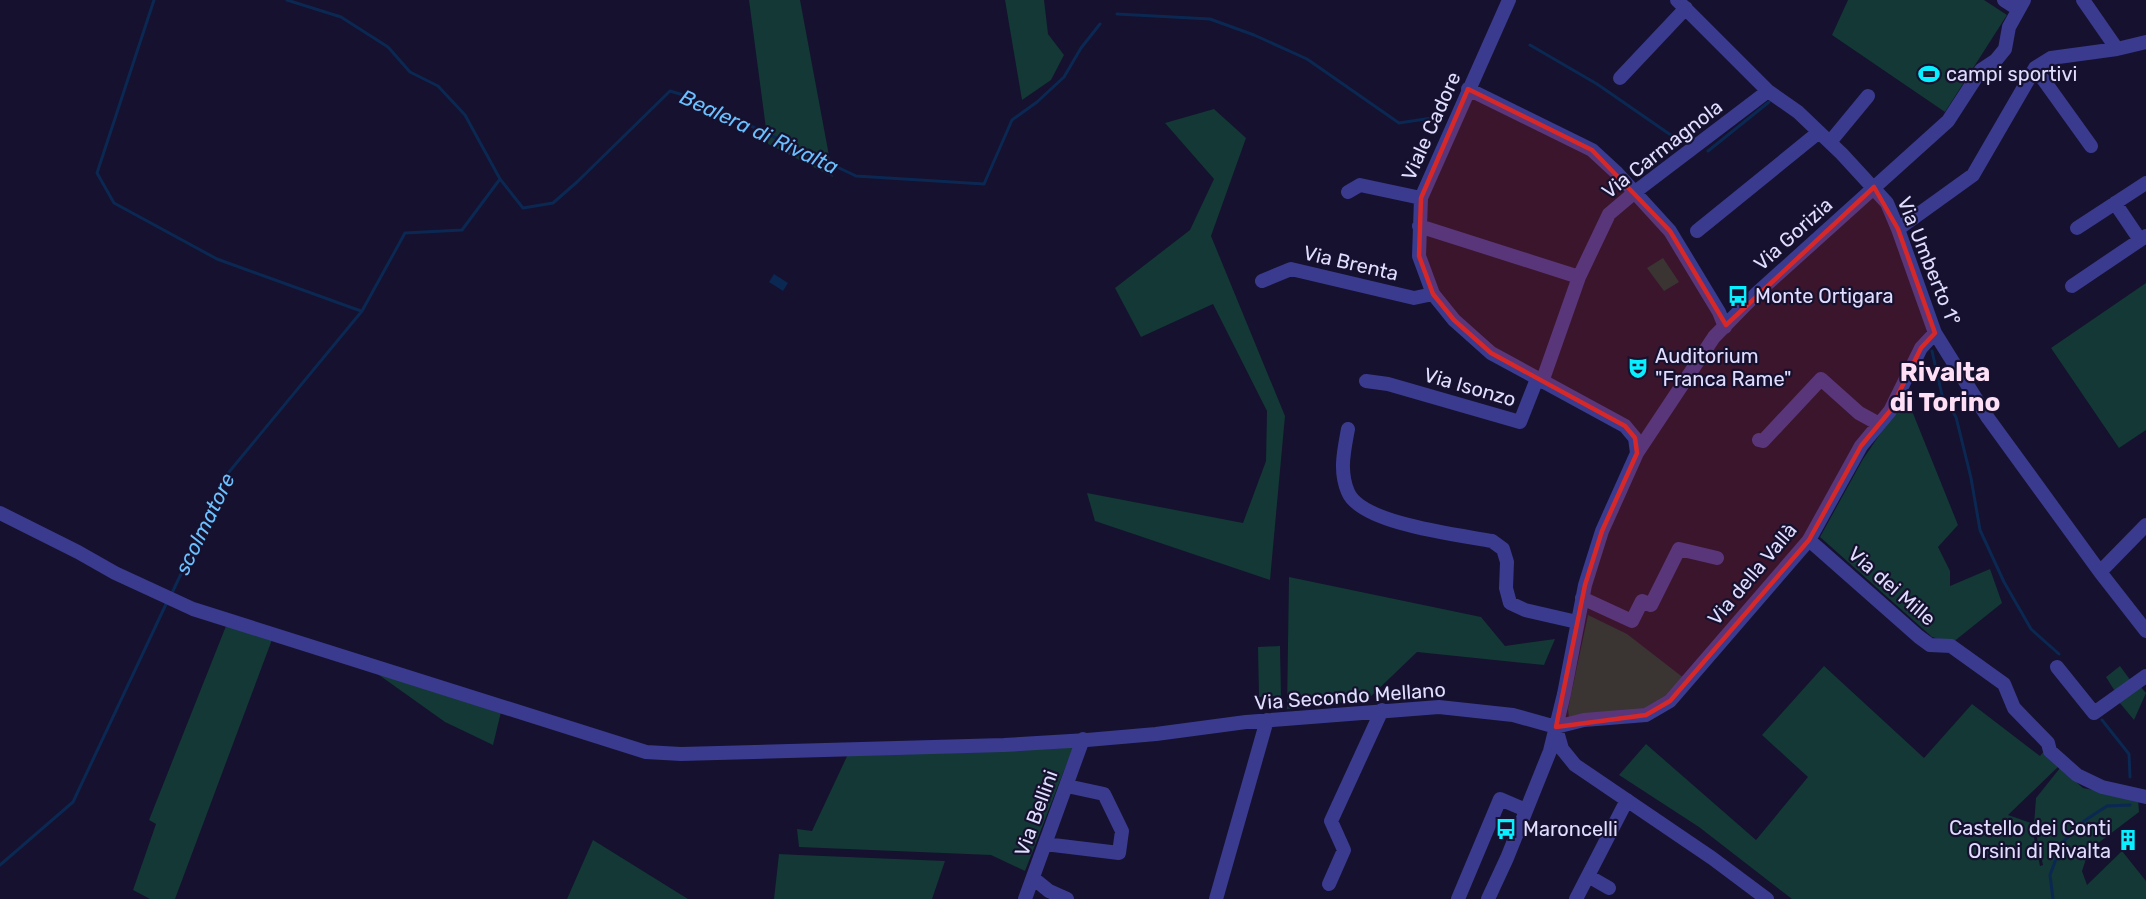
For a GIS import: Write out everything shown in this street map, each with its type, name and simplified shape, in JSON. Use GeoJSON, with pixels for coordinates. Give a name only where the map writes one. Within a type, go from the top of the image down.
{"type":"FeatureCollection","features":[{"type":"Feature","properties":{"kind":"street","name":"Viale Cadore"},"geometry":{"type":"LineString","coordinates":[[1509,0],[1421,198],[1419,256],[1433,294],[1454,320],[1491,352],[1624,426],[1635,438],[1637,453]]}},
{"type":"Feature","properties":{"kind":"street"},"geometry":{"type":"LineString","coordinates":[[2004,0],[2021,5]]}},
{"type":"Feature","properties":{"kind":"street"},"geometry":{"type":"LineString","coordinates":[[2083,0],[2117,49]]}},
{"type":"Feature","properties":{"kind":"street"},"geometry":{"type":"LineString","coordinates":[[1620,78],[1682,4]]}},
{"type":"Feature","properties":{"kind":"street","name":"Via Umberto 1°"},"geometry":{"type":"LineString","coordinates":[[1682,4],[1768,92],[1798,112],[1830,142],[1887,203],[1935,333],[1988,418],[2146,631]]}},
{"type":"Feature","properties":{"kind":"street","name":"Via Gorizia"},"geometry":{"type":"LineString","coordinates":[[1488,899],[1550,751],[1564,694],[1582,598],[1602,531],[1637,453],[1714,337],[1757,293],[1948,121],[1981,70],[2000,56],[2005,49],[2009,27],[2021,5]]}},
{"type":"Feature","properties":{"kind":"street"},"geometry":{"type":"LineString","coordinates":[[1898,229],[1973,175],[2035,68],[2051,58],[2117,49],[2146,42]]}},
{"type":"Feature","properties":{"kind":"street"},"geometry":{"type":"LineString","coordinates":[[2035,68],[2091,146]]}},
{"type":"Feature","properties":{"kind":"street"},"geometry":{"type":"LineString","coordinates":[[1468,89],[1592,150],[1635,192],[1670,231],[1719,312],[1725,327]]}},
{"type":"Feature","properties":{"kind":"street","name":"Via Carmagnola"},"geometry":{"type":"LineString","coordinates":[[1540,381],[1580,277],[1609,214],[1768,92]]}},
{"type":"Feature","properties":{"kind":"street"},"geometry":{"type":"LineString","coordinates":[[1830,142],[1868,96]]}},
{"type":"Feature","properties":{"kind":"street"},"geometry":{"type":"LineString","coordinates":[[1697,231],[1818,132]]}},
{"type":"Feature","properties":{"kind":"street"},"geometry":{"type":"LineString","coordinates":[[2077,228],[2146,183]]}},
{"type":"Feature","properties":{"kind":"street"},"geometry":{"type":"LineString","coordinates":[[1348,192],[1360,184],[1421,198]]}},
{"type":"Feature","properties":{"kind":"street"},"geometry":{"type":"LineString","coordinates":[[2072,286],[2143,238],[2115,203]]}},
{"type":"Feature","properties":{"kind":"street"},"geometry":{"type":"LineString","coordinates":[[1419,225],[1580,277]]}},
{"type":"Feature","properties":{"kind":"street","name":"Via Brenta"},"geometry":{"type":"LineString","coordinates":[[1262,281],[1291,269],[1414,298],[1433,294]]}},
{"type":"Feature","properties":{"kind":"street","name":"Via della Vallà"},"geometry":{"type":"LineString","coordinates":[[1556,727],[1584,720],[1646,715],[1670,701],[1809,540],[1861,446],[1890,411],[1922,348],[1935,333]]}},
{"type":"Feature","properties":{"kind":"street"},"geometry":{"type":"LineString","coordinates":[[1759,440],[1763,441],[1821,379],[1859,413],[1879,424]]}},
{"type":"Feature","properties":{"kind":"street","name":"Via Isonzo"},"geometry":{"type":"LineString","coordinates":[[1366,381],[1388,384],[1520,422],[1540,381]]}},
{"type":"Feature","properties":{"kind":"street"},"geometry":{"type":"LineString","coordinates":[[1348,429],[1342,468],[1348,495],[1368,513],[1398,523],[1492,541],[1503,549],[1507,562],[1506,588],[1510,603],[1525,610],[1577,622]]}},
{"type":"Feature","properties":{"kind":"street","name":"Via Secondo Mellano"},"geometry":{"type":"LineString","coordinates":[[0,513],[115,573],[221,619],[646,752],[692,754],[993,745],[1156,734],[1267,720],[1439,707],[1512,715],[1556,727]]}},
{"type":"Feature","properties":{"kind":"street"},"geometry":{"type":"LineString","coordinates":[[2100,572],[2146,525]]}},
{"type":"Feature","properties":{"kind":"street","name":"Via dei Mille"},"geometry":{"type":"LineString","coordinates":[[1809,540],[1930,645],[1951,646],[2004,684],[2014,708],[2048,743],[2050,751],[2077,775],[2102,787],[2146,796]]}},
{"type":"Feature","properties":{"kind":"street"},"geometry":{"type":"LineString","coordinates":[[1582,598],[1632,621],[1642,601],[1651,605],[1679,549],[1717,558]]}},
{"type":"Feature","properties":{"kind":"street"},"geometry":{"type":"LineString","coordinates":[[2056,667],[2094,713],[2146,676]]}},
{"type":"Feature","properties":{"kind":"street"},"geometry":{"type":"LineString","coordinates":[[1329,884],[1344,850],[1331,821],[1382,710]]}},
{"type":"Feature","properties":{"kind":"street"},"geometry":{"type":"LineString","coordinates":[[1216,899],[1267,720]]}},
{"type":"Feature","properties":{"kind":"street"},"geometry":{"type":"LineString","coordinates":[[1556,727],[1562,748],[1575,765],[1712,858],[1767,899]]}},
{"type":"Feature","properties":{"kind":"street","name":"Via Bellini"},"geometry":{"type":"LineString","coordinates":[[1025,899],[1083,739]]}},
{"type":"Feature","properties":{"kind":"street"},"geometry":{"type":"LineString","coordinates":[[1046,844],[1119,853],[1122,831],[1104,794],[1067,786]]}},
{"type":"Feature","properties":{"kind":"street"},"geometry":{"type":"LineString","coordinates":[[1458,899],[1500,799],[1526,810]]}},
{"type":"Feature","properties":{"kind":"street"},"geometry":{"type":"LineString","coordinates":[[1576,899],[1627,800]]}},
{"type":"Feature","properties":{"kind":"street"},"geometry":{"type":"LineString","coordinates":[[1588,876],[1608,888]]}},
{"type":"Feature","properties":{"kind":"street"},"geometry":{"type":"LineString","coordinates":[[1033,878],[1049,891],[1067,899]]}},
{"type":"Feature","properties":{"kind":"highlighted area"},"geometry":{"type":"Polygon","coordinates":[[[1468,89],[1592,150],[1670,231],[1726,325],[1874,187],[1898,229],[1935,333],[1921,348],[1890,411],[1861,446],[1809,540],[1670,701],[1646,715],[1556,727],[1585,585],[1602,531],[1637,453],[1635,438],[1625,426],[1491,353],[1454,320],[1433,294],[1419,256],[1421,198],[1468,89]]]}},
{"type":"Feature","properties":{"kind":"green space"},"geometry":{"type":"Polygon","coordinates":[[[749,0],[800,0],[833,177],[768,144],[749,0]]]}},
{"type":"Feature","properties":{"kind":"green space"},"geometry":{"type":"Polygon","coordinates":[[[1005,0],[1044,0],[1048,34],[1064,55],[1051,80],[1022,100],[1005,0]]]}},
{"type":"Feature","properties":{"kind":"green space","name":"campi sportivi"},"geometry":{"type":"Polygon","coordinates":[[[1848,0],[1984,0],[2007,15],[1945,112],[1832,35],[1848,0]]]}},
{"type":"Feature","properties":{"kind":"green space"},"geometry":{"type":"Polygon","coordinates":[[[1214,109],[1246,138],[1211,236],[1285,416],[1270,580],[1095,521],[1087,493],[1243,523],[1266,461],[1267,411],[1213,304],[1141,337],[1115,288],[1190,230],[1214,179],[1165,123],[1214,109]]]}},
{"type":"Feature","properties":{"kind":"green space"},"geometry":{"type":"Polygon","coordinates":[[[1663,258],[1679,282],[1664,291],[1647,268],[1663,258]]]}},
{"type":"Feature","properties":{"kind":"green space"},"geometry":{"type":"Polygon","coordinates":[[[2146,283],[2146,430],[2119,448],[2051,348],[2146,283]]]}},
{"type":"Feature","properties":{"kind":"green space"},"geometry":{"type":"Polygon","coordinates":[[[1906,396],[1958,525],[1938,547],[1950,571],[1950,586],[1990,569],[2002,603],[1952,643],[1932,637],[1820,537],[1863,459],[1906,396]]]}},
{"type":"Feature","properties":{"kind":"green space"},"geometry":{"type":"Polygon","coordinates":[[[1289,577],[1481,617],[1505,646],[1555,639],[1544,665],[1417,652],[1368,699],[1287,709],[1289,577]]]}},
{"type":"Feature","properties":{"kind":"green space"},"geometry":{"type":"Polygon","coordinates":[[[1588,615],[1627,634],[1685,679],[1666,700],[1645,712],[1569,718],[1568,709],[1588,615]]]}},
{"type":"Feature","properties":{"kind":"green space"},"geometry":{"type":"Polygon","coordinates":[[[226,626],[273,637],[175,899],[150,899],[133,890],[156,824],[149,820],[226,626]]]}},
{"type":"Feature","properties":{"kind":"green space"},"geometry":{"type":"Polygon","coordinates":[[[1280,646],[1281,696],[1259,697],[1258,647],[1280,646]]]}},
{"type":"Feature","properties":{"kind":"green space"},"geometry":{"type":"Polygon","coordinates":[[[365,665],[501,712],[493,745],[445,722],[365,665]]]}},
{"type":"Feature","properties":{"kind":"green space"},"geometry":{"type":"Polygon","coordinates":[[[1824,666],[1924,758],[1972,704],[2040,756],[2045,750],[2060,765],[2008,815],[2031,823],[2040,866],[2043,865],[2034,825],[2036,798],[2060,768],[2083,788],[2138,799],[2139,812],[2089,850],[2082,871],[2087,885],[2122,851],[2146,881],[2146,899],[1792,899],[1699,827],[1619,775],[1646,744],[1756,840],[1808,777],[1762,735],[1824,666]]]}},
{"type":"Feature","properties":{"kind":"green space"},"geometry":{"type":"Polygon","coordinates":[[[2120,666],[2131,681],[2116,693],[2106,677],[2120,666]]]}},
{"type":"Feature","properties":{"kind":"green space"},"geometry":{"type":"Polygon","coordinates":[[[2140,686],[2146,693],[2134,720],[2119,702],[2140,686]]]}},
{"type":"Feature","properties":{"kind":"green space"},"geometry":{"type":"Polygon","coordinates":[[[1074,745],[1025,871],[991,855],[799,847],[797,829],[812,831],[849,752],[1074,745]]]}},
{"type":"Feature","properties":{"kind":"green space"},"geometry":{"type":"Polygon","coordinates":[[[593,840],[688,899],[567,899],[593,840]]]}},
{"type":"Feature","properties":{"kind":"green space"},"geometry":{"type":"Polygon","coordinates":[[[779,854],[945,861],[932,899],[774,899],[779,854]]]}},
{"type":"Feature","properties":{"kind":"water"},"geometry":{"type":"Polygon","coordinates":[[[774,274],[788,283],[783,291],[769,282],[774,274]]]}},
{"type":"Feature","properties":{"kind":"waterway"},"geometry":{"type":"LineString","coordinates":[[154,0],[97,173],[114,203],[217,259],[361,311]]}},
{"type":"Feature","properties":{"kind":"waterway","name":"Bealera di Rivalta"},"geometry":{"type":"LineString","coordinates":[[287,0],[341,17],[388,47],[410,72],[438,86],[465,115],[500,179],[523,208],[553,203],[670,91],[690,97],[856,176],[984,184],[1012,120],[1037,102],[1064,77],[1081,48],[1100,24]]}},
{"type":"Feature","properties":{"kind":"waterway","name":"Bealera di Rivalta"},"geometry":{"type":"LineString","coordinates":[[1117,14],[1210,19],[1254,35],[1307,59],[1399,123],[1432,118],[1442,102]]}},
{"type":"Feature","properties":{"kind":"waterway","name":"Bealera di Rivalta"},"geometry":{"type":"LineString","coordinates":[[1530,45],[1597,84],[1678,140]]}},
{"type":"Feature","properties":{"kind":"waterway","name":"Bealera di Rivalta"},"geometry":{"type":"LineString","coordinates":[[1708,151],[1769,102]]}},
{"type":"Feature","properties":{"kind":"waterway","name":"scolmatore"},"geometry":{"type":"LineString","coordinates":[[172,593],[229,472],[362,311],[405,233],[462,230],[500,179]]}},
{"type":"Feature","properties":{"kind":"waterway","name":"Bealera di Rivalta"},"geometry":{"type":"LineString","coordinates":[[1932,351],[1942,395],[1956,417],[1971,478],[1980,530],[2004,582],[2031,629],[2059,654]]}},
{"type":"Feature","properties":{"kind":"waterway","name":"scolmatore"},"geometry":{"type":"LineString","coordinates":[[0,865],[73,802],[167,602]]}},
{"type":"Feature","properties":{"kind":"waterway","name":"Bealera di Rivalta"},"geometry":{"type":"LineString","coordinates":[[2102,720],[2129,754],[2130,777]]}},
{"type":"Feature","properties":{"kind":"waterway","name":"Bealera di Rivalta"},"geometry":{"type":"LineString","coordinates":[[2053,899],[2050,875],[2062,843],[2084,821],[2107,806],[2130,805]]}},
{"type":"Feature","properties":{"kind":"place","name":"campi sportivi"},"geometry":{"type":"Point","coordinates":[1929,74]}},
{"type":"Feature","properties":{"kind":"place","name":"Monte Ortigara"},"geometry":{"type":"Point","coordinates":[1738,296]}},
{"type":"Feature","properties":{"kind":"place","name":"Auditorium \"Franca Rame\""},"geometry":{"type":"Point","coordinates":[1638,368]}},
{"type":"Feature","properties":{"kind":"place","name":"Maroncelli"},"geometry":{"type":"Point","coordinates":[1506,829]}},
{"type":"Feature","properties":{"kind":"place","name":"Castello dei Conti Orsini di Rivalta"},"geometry":{"type":"Point","coordinates":[2128,840]}},
{"type":"Feature","properties":{"kind":"district","name":"Rivalta di Torino"},"geometry":{"type":"Point","coordinates":[1945,387]}}]}
